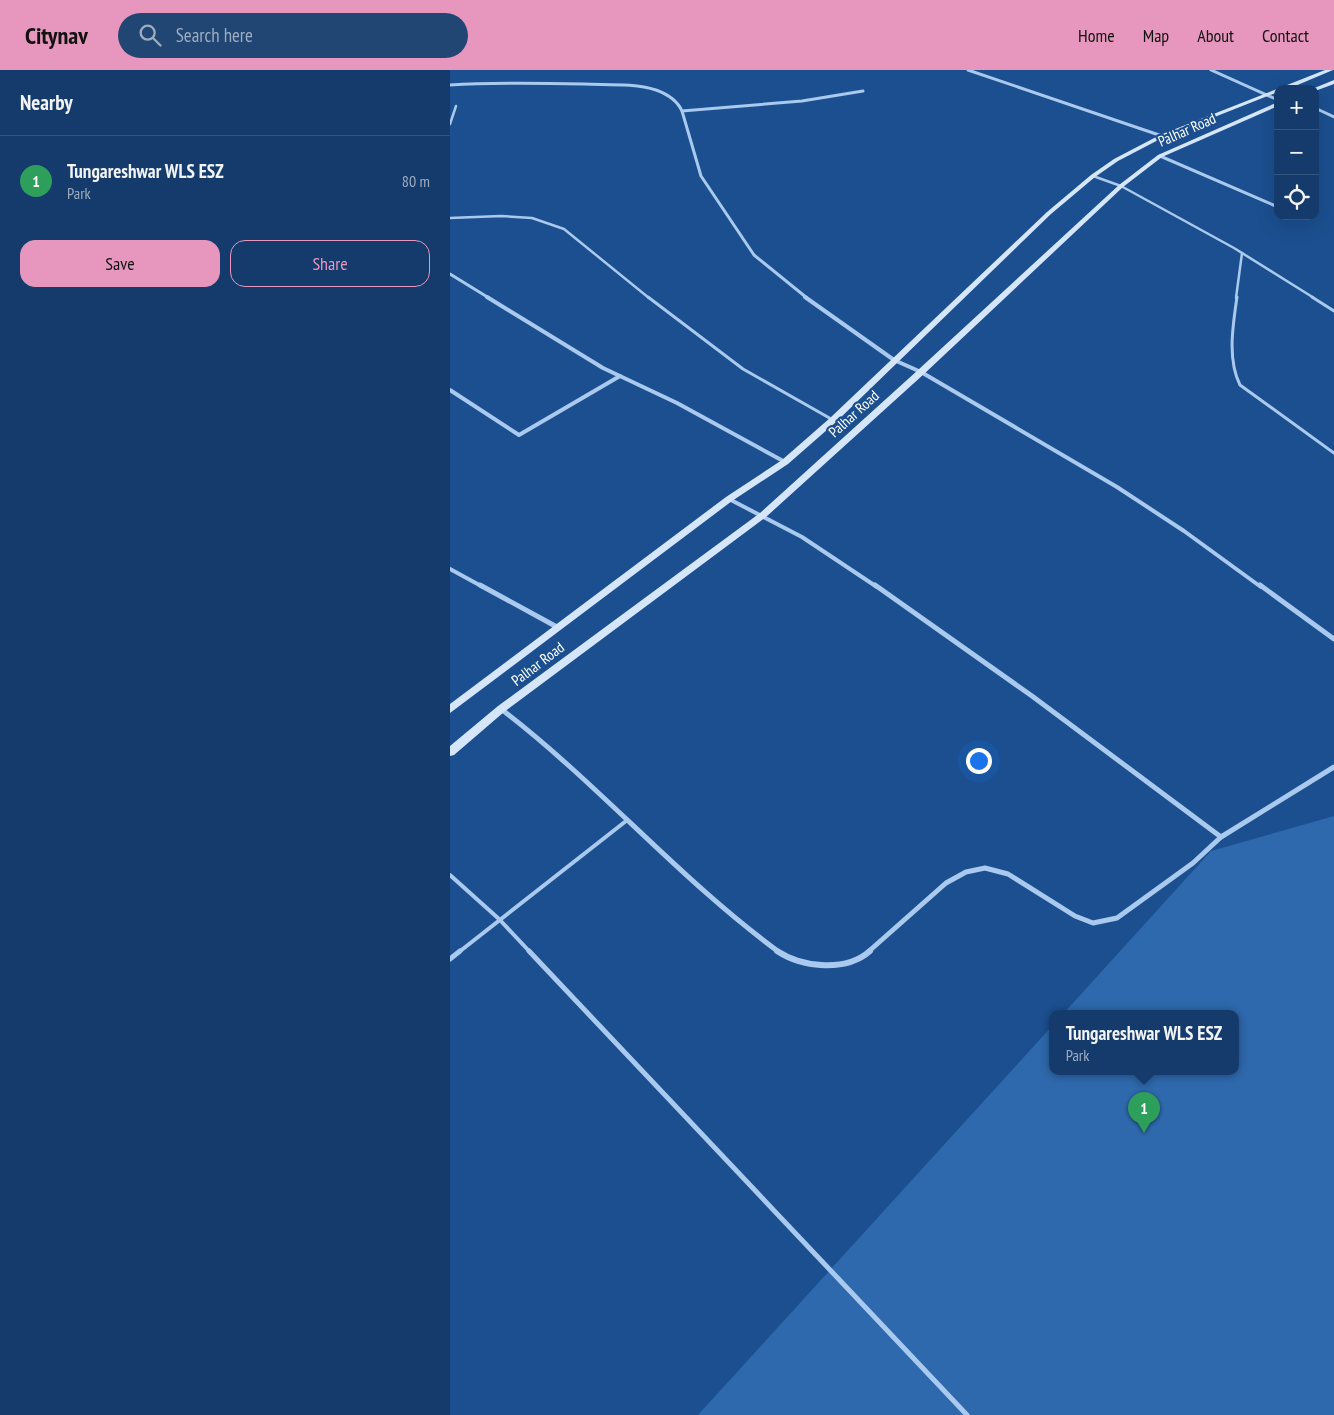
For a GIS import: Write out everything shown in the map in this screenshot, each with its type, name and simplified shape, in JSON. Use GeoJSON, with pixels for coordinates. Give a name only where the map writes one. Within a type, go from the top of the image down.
{"type":"FeatureCollection","features":[{"type":"Feature","properties":{"kind":"main road"},"geometry":{"type":"LineString","coordinates":[[1292,85],[1330,70]]}},
{"type":"Feature","properties":{"kind":"main road"},"geometry":{"type":"LineString","coordinates":[[1319,88],[1334,82]]}},
{"type":"Feature","properties":{"kind":"main road","name":"Palhar Road"},"geometry":{"type":"LineString","coordinates":[[450,709],[729,499],[785,462],[833,420],[1049,213],[1093,176],[1116,160],[1162,136],[1274,92]]}},
{"type":"Feature","properties":{"kind":"main road","name":"Palhar Road"},"geometry":{"type":"LineString","coordinates":[[450,752],[501,709],[763,515],[921,372],[1121,186],[1160,156],[1274,106]]}},
{"type":"Feature","properties":{"kind":"main road"},"geometry":{"type":"LineString","coordinates":[[1206,119],[1223,128]]}},
{"type":"Feature","properties":{"kind":"street"},"geometry":{"type":"LineString","coordinates":[[968,70],[1162,136]]}},
{"type":"Feature","properties":{"kind":"street"},"geometry":{"type":"LineString","coordinates":[[1211,70],[1274,98]]}},
{"type":"Feature","properties":{"kind":"street"},"geometry":{"type":"LineString","coordinates":[[450,85],[494,82],[627,85],[655,90],[668,96],[678,103],[682,112],[701,176],[754,255],[794,289],[894,360],[921,372],[1117,487],[1184,530],[1334,638]]}},
{"type":"Feature","properties":{"kind":"street"},"geometry":{"type":"LineString","coordinates":[[682,112],[802,101],[863,91]]}},
{"type":"Feature","properties":{"kind":"street"},"geometry":{"type":"LineString","coordinates":[[1319,110],[1334,116]]}},
{"type":"Feature","properties":{"kind":"street"},"geometry":{"type":"LineString","coordinates":[[1160,156],[1274,206]]}},
{"type":"Feature","properties":{"kind":"street"},"geometry":{"type":"LineString","coordinates":[[450,274],[558,342],[620,376],[677,403],[785,462]]}},
{"type":"Feature","properties":{"kind":"street"},"geometry":{"type":"LineString","coordinates":[[450,390],[519,435],[620,376]]}},
{"type":"Feature","properties":{"kind":"street"},"geometry":{"type":"LineString","coordinates":[[729,499],[763,515],[849,568],[950,637],[1222,837]]}},
{"type":"Feature","properties":{"kind":"street"},"geometry":{"type":"LineString","coordinates":[[450,569],[557,627]]}},
{"type":"Feature","properties":{"kind":"street"},"geometry":{"type":"LineString","coordinates":[[501,709],[544,742],[626,821],[754,934],[780,953],[813,964],[840,965],[862,958],[946,883],[966,872],[985,868],[1008,874],[1076,916],[1093,923],[1117,918],[1193,863],[1222,837],[1334,767]]}},
{"type":"Feature","properties":{"kind":"lane"},"geometry":{"type":"LineString","coordinates":[[450,124],[456,106]]}},
{"type":"Feature","properties":{"kind":"lane"},"geometry":{"type":"LineString","coordinates":[[1093,176],[1121,186],[1242,253],[1334,311]]}},
{"type":"Feature","properties":{"kind":"lane"},"geometry":{"type":"LineString","coordinates":[[450,218],[501,216],[532,218],[564,229],[612,270],[743,369],[833,420]]}},
{"type":"Feature","properties":{"kind":"lane"},"geometry":{"type":"LineString","coordinates":[[1242,253],[1233,326],[1233,371],[1240,385],[1334,452]]}},
{"type":"Feature","properties":{"kind":"lane"},"geometry":{"type":"LineString","coordinates":[[450,959],[626,821]]}},
{"type":"Feature","properties":{"kind":"lane"},"geometry":{"type":"LineString","coordinates":[[450,875],[499,919],[966,1415]]}},
{"type":"Feature","properties":{"kind":"shaded area"},"geometry":{"type":"Polygon","coordinates":[[[1334,816],[1334,1415],[698,1415],[1049,1029],[1049,1075],[1239,1075],[1239,1010],[1067,1010],[1211,851],[1334,816]]]}},
{"type":"Feature","properties":{"kind":"place","name":"Tungareshwar WLS ESZ"},"geometry":{"type":"Point","coordinates":[1144,1133]}}]}
